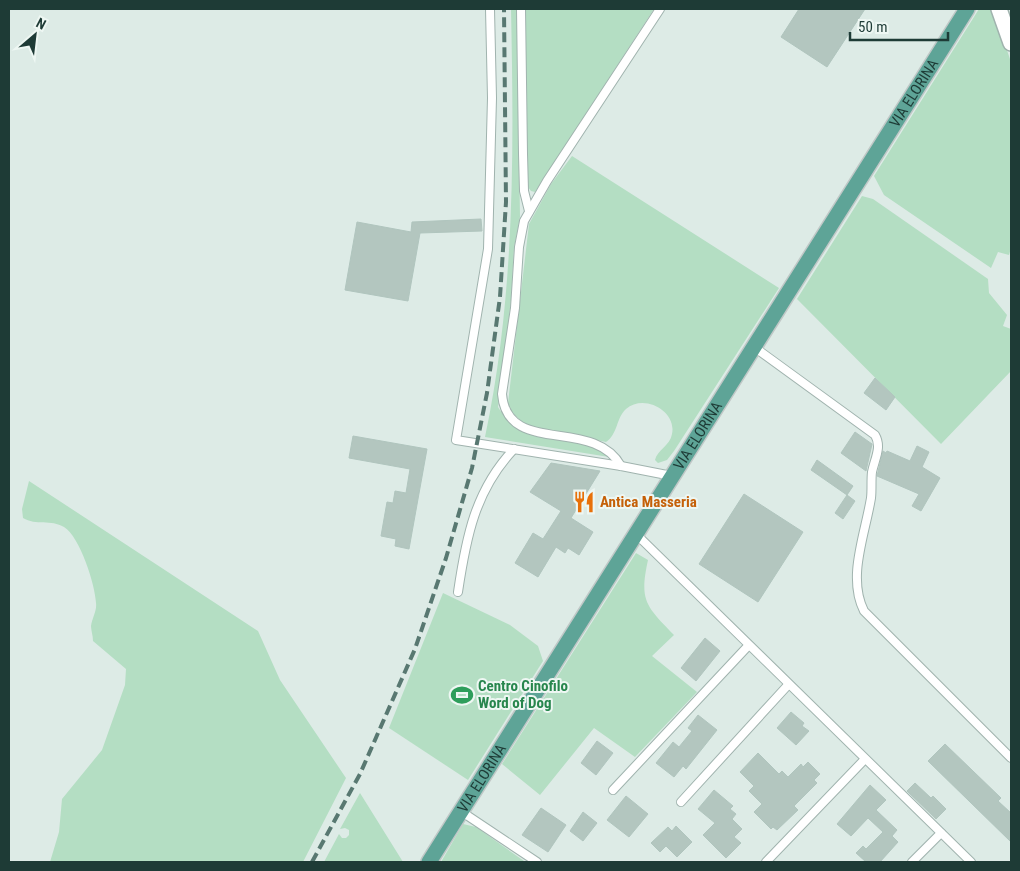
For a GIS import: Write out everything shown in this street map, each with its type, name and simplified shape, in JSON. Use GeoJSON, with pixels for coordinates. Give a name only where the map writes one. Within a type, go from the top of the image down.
{"type":"FeatureCollection","features":[{"type":"Feature","properties":{"kind":"main road","name":"VIA ELORINA"},"geometry":{"type":"LineString","coordinates":[[429,862],[967,9]]}},
{"type":"Feature","properties":{"kind":"street"},"geometry":{"type":"LineString","coordinates":[[999,9],[1011,43]]}},
{"type":"Feature","properties":{"kind":"lane"},"geometry":{"type":"LineString","coordinates":[[490,9],[492,98],[488,249],[456,440],[672,476]]}},
{"type":"Feature","properties":{"kind":"lane"},"geometry":{"type":"LineString","coordinates":[[521,9],[524,191],[529,212]]}},
{"type":"Feature","properties":{"kind":"lane"},"geometry":{"type":"LineString","coordinates":[[621,466],[612,453],[595,442],[532,431],[520,426],[509,416],[503,406],[502,394],[515,308],[519,247],[524,221],[660,9]]}},
{"type":"Feature","properties":{"kind":"lane"},"geometry":{"type":"LineString","coordinates":[[754,347],[875,435],[879,447],[872,471],[871,497],[856,576],[859,601],[864,611],[1011,758]]}},
{"type":"Feature","properties":{"kind":"lane"},"geometry":{"type":"LineString","coordinates":[[458,592],[465,542],[481,495],[498,466],[514,449]]}},
{"type":"Feature","properties":{"kind":"lane"},"geometry":{"type":"LineString","coordinates":[[636,534],[748,646],[971,862]]}},
{"type":"Feature","properties":{"kind":"lane"},"geometry":{"type":"LineString","coordinates":[[614,790],[748,646]]}},
{"type":"Feature","properties":{"kind":"lane"},"geometry":{"type":"LineString","coordinates":[[681,802],[788,685]]}},
{"type":"Feature","properties":{"kind":"lane"},"geometry":{"type":"LineString","coordinates":[[766,862],[866,760]]}},
{"type":"Feature","properties":{"kind":"lane"},"geometry":{"type":"LineString","coordinates":[[462,812],[537,862]]}},
{"type":"Feature","properties":{"kind":"lane"},"geometry":{"type":"LineString","coordinates":[[912,862],[941,833]]}},
{"type":"Feature","properties":{"kind":"green space"},"geometry":{"type":"Polygon","coordinates":[[[511,9],[517,9],[520,217],[514,248],[511,300],[498,407],[508,419],[520,428],[533,434],[594,448],[608,454],[609,457],[485,437],[495,384],[507,277],[512,170],[511,9]]]}},
{"type":"Feature","properties":{"kind":"green space"},"geometry":{"type":"Polygon","coordinates":[[[524,9],[654,9],[535,192],[531,191],[528,187],[526,155],[524,9]]]}},
{"type":"Feature","properties":{"kind":"green space"},"geometry":{"type":"Polygon","coordinates":[[[979,9],[993,9],[1011,62],[1011,248],[1009,255],[998,252],[991,268],[884,195],[874,176],[979,9]]]}},
{"type":"Feature","properties":{"kind":"green space"},"geometry":{"type":"Polygon","coordinates":[[[572,156],[779,288],[674,451],[667,460],[658,463],[655,460],[656,457],[669,442],[672,426],[669,418],[658,407],[641,403],[626,409],[620,417],[613,435],[606,442],[525,425],[512,412],[508,403],[529,224],[551,184],[572,156]]]}},
{"type":"Feature","properties":{"kind":"green space"},"geometry":{"type":"Polygon","coordinates":[[[862,196],[873,199],[988,279],[989,293],[1007,315],[1003,326],[1011,329],[1011,371],[941,444],[797,299],[862,196]]]}},
{"type":"Feature","properties":{"kind":"green space"},"geometry":{"type":"Polygon","coordinates":[[[29,481],[258,631],[280,680],[346,778],[303,862],[50,862],[59,832],[62,799],[102,750],[125,685],[126,669],[93,641],[91,626],[96,609],[95,595],[90,573],[76,540],[64,527],[49,523],[33,522],[23,518],[22,509],[29,481]]]}},
{"type":"Feature","properties":{"kind":"green space"},"geometry":{"type":"Polygon","coordinates":[[[636,553],[648,560],[644,585],[647,602],[657,617],[674,635],[652,656],[697,692],[635,757],[594,728],[540,795],[502,764],[636,553]]]}},
{"type":"Feature","properties":{"kind":"green space","name":"Centro Cinofilo Word of Dog"},"geometry":{"type":"Polygon","coordinates":[[[443,593],[510,625],[538,646],[543,661],[468,780],[389,728],[443,593]]]}},
{"type":"Feature","properties":{"kind":"green space"},"geometry":{"type":"Polygon","coordinates":[[[360,793],[403,862],[324,862],[339,834],[342,838],[346,838],[349,835],[349,830],[345,828],[340,829],[360,793]]]}},
{"type":"Feature","properties":{"kind":"green space"},"geometry":{"type":"Polygon","coordinates":[[[463,824],[476,827],[524,861],[441,862],[463,824]]]}},
{"type":"Feature","properties":{"kind":"building"},"geometry":{"type":"Polygon","coordinates":[[[799,9],[865,9],[827,67],[781,37],[799,9]]]}},
{"type":"Feature","properties":{"kind":"building"},"geometry":{"type":"Polygon","coordinates":[[[481,219],[482,231],[420,233],[408,301],[345,290],[357,222],[411,232],[412,222],[481,219]]]}},
{"type":"Feature","properties":{"kind":"building"},"geometry":{"type":"Polygon","coordinates":[[[875,378],[895,397],[886,410],[864,393],[875,378]]]}},
{"type":"Feature","properties":{"kind":"building"},"geometry":{"type":"Polygon","coordinates":[[[855,432],[872,444],[866,471],[841,453],[855,432]]]}},
{"type":"Feature","properties":{"kind":"building"},"geometry":{"type":"Polygon","coordinates":[[[353,436],[427,449],[409,549],[395,546],[396,539],[381,536],[387,502],[393,503],[395,491],[406,493],[410,469],[349,458],[353,436]]]}},
{"type":"Feature","properties":{"kind":"building"},"geometry":{"type":"Polygon","coordinates":[[[917,446],[929,452],[922,467],[940,478],[921,511],[912,506],[919,494],[877,476],[883,451],[910,461],[917,446]]]}},
{"type":"Feature","properties":{"kind":"building"},"geometry":{"type":"Polygon","coordinates":[[[817,460],[853,486],[847,495],[811,470],[817,460]]]}},
{"type":"Feature","properties":{"kind":"building"},"geometry":{"type":"Polygon","coordinates":[[[551,463],[600,471],[571,518],[593,532],[579,555],[568,548],[565,553],[556,547],[538,577],[515,563],[533,533],[543,539],[561,511],[530,492],[551,463]]]}},
{"type":"Feature","properties":{"kind":"building"},"geometry":{"type":"Polygon","coordinates":[[[744,494],[803,532],[758,602],[699,564],[744,494]]]}},
{"type":"Feature","properties":{"kind":"building"},"geometry":{"type":"Polygon","coordinates":[[[847,495],[855,501],[843,519],[835,513],[847,495]]]}},
{"type":"Feature","properties":{"kind":"building"},"geometry":{"type":"Polygon","coordinates":[[[705,638],[720,651],[696,681],[681,668],[705,638]]]}},
{"type":"Feature","properties":{"kind":"building"},"geometry":{"type":"Polygon","coordinates":[[[791,712],[804,723],[802,726],[809,731],[796,745],[777,728],[791,712]]]}},
{"type":"Feature","properties":{"kind":"building"},"geometry":{"type":"Polygon","coordinates":[[[698,715],[717,730],[686,769],[683,766],[674,777],[656,763],[673,742],[679,747],[692,731],[688,728],[698,715]]]}},
{"type":"Feature","properties":{"kind":"building"},"geometry":{"type":"Polygon","coordinates":[[[597,741],[613,753],[596,775],[581,763],[597,741]]]}},
{"type":"Feature","properties":{"kind":"building"},"geometry":{"type":"Polygon","coordinates":[[[945,744],[1001,798],[998,801],[1011,813],[1011,842],[928,761],[945,744]]]}},
{"type":"Feature","properties":{"kind":"building"},"geometry":{"type":"Polygon","coordinates":[[[758,753],[779,774],[782,771],[788,777],[801,764],[803,767],[808,762],[820,774],[814,780],[817,783],[794,806],[798,810],[777,830],[773,827],[771,829],[754,812],[762,804],[749,791],[754,786],[740,772],[758,753]]]}},
{"type":"Feature","properties":{"kind":"building"},"geometry":{"type":"Polygon","coordinates":[[[915,783],[931,798],[933,796],[946,809],[936,819],[907,791],[915,783]]]}},
{"type":"Feature","properties":{"kind":"building"},"geometry":{"type":"Polygon","coordinates":[[[870,785],[886,800],[876,810],[897,830],[892,836],[898,842],[880,862],[866,862],[856,853],[863,846],[866,849],[883,832],[868,818],[851,836],[837,824],[870,785]]]}},
{"type":"Feature","properties":{"kind":"building"},"geometry":{"type":"Polygon","coordinates":[[[714,790],[733,806],[730,809],[736,814],[732,819],[742,829],[734,837],[741,843],[726,858],[703,835],[715,823],[698,809],[714,790]]]}},
{"type":"Feature","properties":{"kind":"building"},"geometry":{"type":"Polygon","coordinates":[[[626,796],[648,814],[629,837],[607,820],[626,796]]]}},
{"type":"Feature","properties":{"kind":"building"},"geometry":{"type":"Polygon","coordinates":[[[541,808],[566,825],[548,852],[522,835],[541,808]]]}},
{"type":"Feature","properties":{"kind":"building"},"geometry":{"type":"Polygon","coordinates":[[[583,812],[597,823],[583,841],[570,831],[583,812]]]}},
{"type":"Feature","properties":{"kind":"building"},"geometry":{"type":"Polygon","coordinates":[[[676,826],[692,842],[677,857],[666,846],[660,852],[651,843],[668,827],[672,831],[676,826]]]}},
{"type":"Feature","properties":{"kind":"railway"},"geometry":{"type":"LineString","coordinates":[[312,862],[360,774],[415,649],[446,558],[472,468],[487,393],[500,297],[506,202],[504,9]]}},
{"type":"Feature","properties":{"kind":"place","name":"Antica Masseria"},"geometry":{"type":"Point","coordinates":[584,502]}},
{"type":"Feature","properties":{"kind":"place","name":"Centro Cinofilo Word of Dog"},"geometry":{"type":"Point","coordinates":[462,695]}}]}
